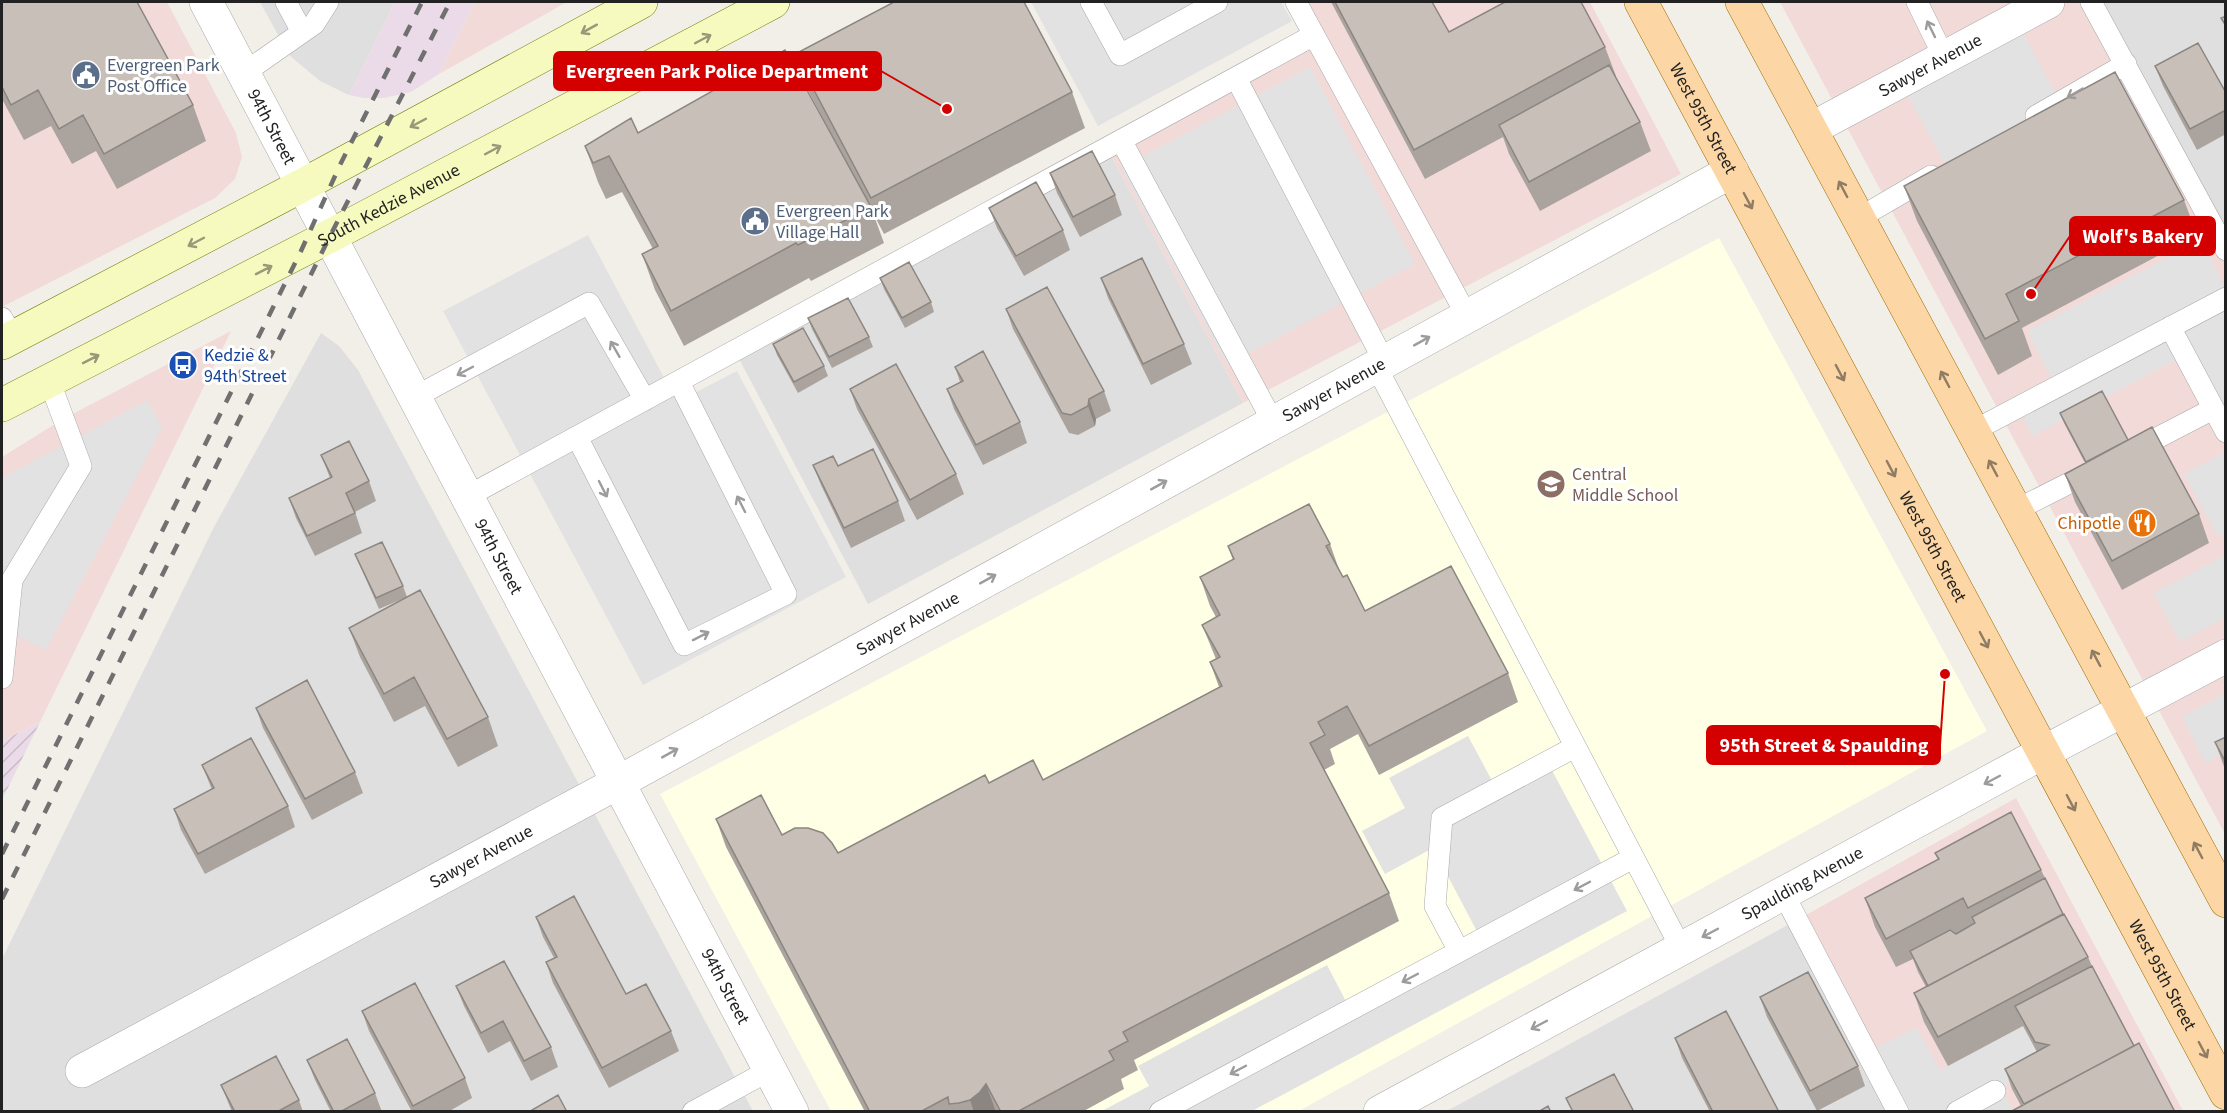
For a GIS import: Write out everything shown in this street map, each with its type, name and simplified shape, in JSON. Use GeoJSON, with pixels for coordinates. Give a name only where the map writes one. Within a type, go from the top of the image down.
{"type":"FeatureCollection","features":[{"type":"Feature","properties":{"kind":"main road"},"geometry":{"type":"LineString","coordinates":[[5,333],[303,185],[641,2]]}},
{"type":"Feature","properties":{"kind":"main road","name":"South Kedzie Avenue"},"geometry":{"type":"LineString","coordinates":[[2,405],[330,236],[773,2]]}},
{"type":"Feature","properties":{"kind":"main road","name":"West 95th Street"},"geometry":{"type":"LineString","coordinates":[[1641,2],[2226,1093]]}},
{"type":"Feature","properties":{"kind":"main road"},"geometry":{"type":"LineString","coordinates":[[1742,2],[2225,898]]}},
{"type":"Feature","properties":{"kind":"street","name":"94th Street"},"geometry":{"type":"LineString","coordinates":[[206,2],[792,1112]]}},
{"type":"Feature","properties":{"kind":"street","name":"Sawyer Avenue"},"geometry":{"type":"LineString","coordinates":[[1811,129],[2048,2]]}},
{"type":"Feature","properties":{"kind":"street","name":"Sawyer Avenue"},"geometry":{"type":"LineString","coordinates":[[82,1071],[619,782],[1732,171]]}},
{"type":"Feature","properties":{"kind":"street","name":"Spaulding Avenue"},"geometry":{"type":"LineString","coordinates":[[1380,1112],[2044,752],[2226,656]]}},
{"type":"Feature","properties":{"kind":"lane"},"geometry":{"type":"LineString","coordinates":[[286,2],[302,32]]}},
{"type":"Feature","properties":{"kind":"lane"},"geometry":{"type":"LineString","coordinates":[[244,73],[314,24],[328,2]]}},
{"type":"Feature","properties":{"kind":"lane"},"geometry":{"type":"LineString","coordinates":[[1091,2],[1120,55],[1213,2]]}},
{"type":"Feature","properties":{"kind":"lane"},"geometry":{"type":"LineString","coordinates":[[1296,2],[1467,316]]}},
{"type":"Feature","properties":{"kind":"lane"},"geometry":{"type":"LineString","coordinates":[[1917,2],[1944,57]]}},
{"type":"Feature","properties":{"kind":"lane"},"geometry":{"type":"LineString","coordinates":[[2091,2],[2226,250]]}},
{"type":"Feature","properties":{"kind":"lane"},"geometry":{"type":"LineString","coordinates":[[468,496],[1314,35]]}},
{"type":"Feature","properties":{"kind":"lane"},"geometry":{"type":"LineString","coordinates":[[2020,125],[2126,64]]}},
{"type":"Feature","properties":{"kind":"lane"},"geometry":{"type":"LineString","coordinates":[[1236,78],[1575,747],[1681,948]]}},
{"type":"Feature","properties":{"kind":"lane"},"geometry":{"type":"LineString","coordinates":[[1121,140],[1273,422]]}},
{"type":"Feature","properties":{"kind":"lane"},"geometry":{"type":"LineString","coordinates":[[1859,218],[1949,166]]}},
{"type":"Feature","properties":{"kind":"lane"},"geometry":{"type":"LineString","coordinates":[[1973,431],[2226,298]]}},
{"type":"Feature","properties":{"kind":"lane"},"geometry":{"type":"LineString","coordinates":[[415,397],[588,303],[645,400]]}},
{"type":"Feature","properties":{"kind":"lane"},"geometry":{"type":"LineString","coordinates":[[2170,327],[2226,432]]}},
{"type":"Feature","properties":{"kind":"lane"},"geometry":{"type":"LineString","coordinates":[[2,678],[12,580],[81,466],[49,380]]}},
{"type":"Feature","properties":{"kind":"lane"},"geometry":{"type":"LineString","coordinates":[[577,437],[684,645],[786,594],[679,382]]}},
{"type":"Feature","properties":{"kind":"lane"},"geometry":{"type":"LineString","coordinates":[[2016,510],[2213,409]]}},
{"type":"Feature","properties":{"kind":"lane"},"geometry":{"type":"LineString","coordinates":[[1459,951],[1435,906],[1442,818],[1575,747]]}},
{"type":"Feature","properties":{"kind":"lane"},"geometry":{"type":"LineString","coordinates":[[1160,1112],[1633,858]]}},
{"type":"Feature","properties":{"kind":"lane"},"geometry":{"type":"LineString","coordinates":[[1783,893],[1898,1112]]}},
{"type":"Feature","properties":{"kind":"lane"},"geometry":{"type":"LineString","coordinates":[[693,1112],[770,1070]]}},
{"type":"Feature","properties":{"kind":"lane"},"geometry":{"type":"LineString","coordinates":[[1957,1112],[1995,1091]]}},
{"type":"Feature","properties":{"kind":"shaded area"},"geometry":{"type":"Polygon","coordinates":[[[2,2],[167,2],[236,133],[242,157],[235,179],[215,198],[2,307],[2,2]]]}},
{"type":"Feature","properties":{"kind":"shaded area"},"geometry":{"type":"Polygon","coordinates":[[[260,2],[395,2],[349,95],[320,81],[289,55],[260,2]]]}},
{"type":"Feature","properties":{"kind":"shaded area"},"geometry":{"type":"Polygon","coordinates":[[[395,2],[475,2],[439,74],[411,92],[384,98],[349,95],[395,2]]]}},
{"type":"Feature","properties":{"kind":"shaded area"},"geometry":{"type":"Polygon","coordinates":[[[475,2],[567,2],[439,74],[475,2]]]}},
{"type":"Feature","properties":{"kind":"shaded area"},"geometry":{"type":"Polygon","coordinates":[[[1031,2],[1281,2],[1292,21],[1098,126],[1031,2]]]}},
{"type":"Feature","properties":{"kind":"shaded area"},"geometry":{"type":"Polygon","coordinates":[[[1296,2],[1590,2],[1681,174],[1243,403],[1107,148],[1314,35],[1296,2]]]}},
{"type":"Feature","properties":{"kind":"shaded area"},"geometry":{"type":"Polygon","coordinates":[[[1780,2],[2091,2],[2225,250],[2225,834],[1780,2]]]}},
{"type":"Feature","properties":{"kind":"shaded area"},"geometry":{"type":"Polygon","coordinates":[[[2091,2],[2225,2],[2225,250],[2091,2]]]}},
{"type":"Feature","properties":{"kind":"shaded area"},"geometry":{"type":"Polygon","coordinates":[[[2021,29],[2060,102],[2115,70],[2131,100],[1961,194],[1906,92],[2021,29]]]}},
{"type":"Feature","properties":{"kind":"shaded area"},"geometry":{"type":"Polygon","coordinates":[[[1310,67],[1415,264],[1227,365],[1121,168],[1310,67]]]}},
{"type":"Feature","properties":{"kind":"shaded area"},"geometry":{"type":"Polygon","coordinates":[[[1107,148],[1243,403],[868,604],[735,351],[1107,148]]]}},
{"type":"Feature","properties":{"kind":"shaded area"},"geometry":{"type":"Polygon","coordinates":[[[588,235],[677,402],[737,371],[846,577],[643,685],[443,311],[588,235]]]}},
{"type":"Feature","properties":{"kind":"shaded area","name":"Central Middle School"},"geometry":{"type":"Polygon","coordinates":[[[1719,238],[1987,731],[1297,1112],[831,1111],[660,794],[1719,238]]]}},
{"type":"Feature","properties":{"kind":"shaded area"},"geometry":{"type":"Polygon","coordinates":[[[2201,240],[2225,287],[2225,432],[2185,355],[2033,436],[2017,408],[2056,387],[2027,331],[2201,240]]]}},
{"type":"Feature","properties":{"kind":"shaded area"},"geometry":{"type":"Polygon","coordinates":[[[231,331],[40,722],[2,741],[2,457],[63,419],[231,331]]]}},
{"type":"Feature","properties":{"kind":"shaded area"},"geometry":{"type":"Polygon","coordinates":[[[321,333],[339,346],[358,370],[753,1111],[2,1111],[2,959],[214,527],[321,333]]]}},
{"type":"Feature","properties":{"kind":"shaded area"},"geometry":{"type":"Polygon","coordinates":[[[148,400],[162,428],[46,650],[2,629],[2,478],[148,400]]]}},
{"type":"Feature","properties":{"kind":"shaded area"},"geometry":{"type":"Polygon","coordinates":[[[2225,452],[2225,533],[2218,537],[2184,474],[2225,452]]]}},
{"type":"Feature","properties":{"kind":"shaded area"},"geometry":{"type":"Polygon","coordinates":[[[2225,555],[2225,618],[2180,642],[2154,593],[2225,555]]]}},
{"type":"Feature","properties":{"kind":"shaded area"},"geometry":{"type":"Polygon","coordinates":[[[2225,693],[2225,753],[2206,764],[2182,717],[2225,693]]]}},
{"type":"Feature","properties":{"kind":"shaded area"},"geometry":{"type":"Polygon","coordinates":[[[40,722],[2,800],[2,741],[40,722]]]}},
{"type":"Feature","properties":{"kind":"shaded area"},"geometry":{"type":"Polygon","coordinates":[[[1468,736],[1496,788],[1547,761],[1627,911],[1252,1111],[1100,1112],[1149,1086],[1138,1066],[1327,965],[1350,1009],[1481,939],[1433,848],[1385,874],[1362,831],[1405,808],[1389,778],[1468,736]]]}},
{"type":"Feature","properties":{"kind":"shaded area"},"geometry":{"type":"Polygon","coordinates":[[[2016,798],[2183,1111],[1898,1111],[1797,920],[2016,798]]]}},
{"type":"Feature","properties":{"kind":"shaded area"},"geometry":{"type":"Polygon","coordinates":[[[1797,920],[1898,1112],[1445,1112],[1797,920]]]}},
{"type":"Feature","properties":{"kind":"shaded area"},"geometry":{"type":"Polygon","coordinates":[[[2023,1026],[2038,1055],[2023,1077],[2001,1088],[2014,1111],[1903,1112],[1871,1051],[1916,1027],[1940,1070],[2023,1026]]]}},
{"type":"Feature","properties":{"kind":"building","name":"Evergreen Park Post Office"},"geometry":{"type":"Polygon","coordinates":[[[2,2],[137,2],[193,105],[104,154],[83,115],[59,129],[38,90],[11,105],[2,87],[2,2]]]}},
{"type":"Feature","properties":{"kind":"building"},"geometry":{"type":"Polygon","coordinates":[[[894,2],[1024,2],[1072,92],[871,198],[795,54],[894,2]]]}},
{"type":"Feature","properties":{"kind":"building"},"geometry":{"type":"Polygon","coordinates":[[[1335,2],[1432,2],[1449,32],[1505,2],[1581,2],[1605,47],[1414,150],[1335,2]]]}},
{"type":"Feature","properties":{"kind":"building"},"geometry":{"type":"Polygon","coordinates":[[[2226,16],[2226,26],[2221,18],[2226,16]]]}},
{"type":"Feature","properties":{"kind":"building"},"geometry":{"type":"Polygon","coordinates":[[[2198,43],[2226,93],[2226,110],[2190,129],[2155,66],[2198,43]]]}},
{"type":"Feature","properties":{"kind":"building","name":"Evergreen Park Village Hall"},"geometry":{"type":"Polygon","coordinates":[[[785,50],[871,207],[798,245],[796,243],[671,311],[642,254],[658,246],[609,156],[593,163],[585,146],[631,118],[638,133],[785,50]]]}},
{"type":"Feature","properties":{"kind":"building"},"geometry":{"type":"Polygon","coordinates":[[[1609,65],[1640,122],[1529,182],[1499,125],[1609,65]]]}},
{"type":"Feature","properties":{"kind":"building"},"geometry":{"type":"Polygon","coordinates":[[[2115,72],[2184,200],[2006,294],[2019,321],[1985,339],[1904,186],[2115,72]]]}},
{"type":"Feature","properties":{"kind":"building"},"geometry":{"type":"Polygon","coordinates":[[[1092,151],[1115,195],[1073,217],[1050,173],[1092,151]]]}},
{"type":"Feature","properties":{"kind":"building"},"geometry":{"type":"Polygon","coordinates":[[[1036,182],[1063,230],[1016,256],[989,208],[1036,182]]]}},
{"type":"Feature","properties":{"kind":"building"},"geometry":{"type":"Polygon","coordinates":[[[1142,258],[1184,344],[1143,364],[1101,278],[1142,258]]]}},
{"type":"Feature","properties":{"kind":"building"},"geometry":{"type":"Polygon","coordinates":[[[909,262],[931,302],[902,318],[880,278],[909,262]]]}},
{"type":"Feature","properties":{"kind":"building"},"geometry":{"type":"Polygon","coordinates":[[[1047,287],[1104,391],[1089,399],[1088,406],[1071,415],[1062,413],[1006,309],[1047,287]]]}},
{"type":"Feature","properties":{"kind":"building"},"geometry":{"type":"Polygon","coordinates":[[[848,298],[869,337],[829,357],[808,318],[848,298]]]}},
{"type":"Feature","properties":{"kind":"building"},"geometry":{"type":"Polygon","coordinates":[[[803,328],[824,366],[794,382],[773,344],[803,328]]]}},
{"type":"Feature","properties":{"kind":"building"},"geometry":{"type":"Polygon","coordinates":[[[983,351],[1020,422],[976,445],[947,389],[963,381],[955,367],[983,351]]]}},
{"type":"Feature","properties":{"kind":"building"},"geometry":{"type":"Polygon","coordinates":[[[896,364],[956,474],[910,500],[850,389],[896,364]]]}},
{"type":"Feature","properties":{"kind":"building"},"geometry":{"type":"Polygon","coordinates":[[[2102,391],[2128,440],[2086,462],[2060,413],[2102,391]]]}},
{"type":"Feature","properties":{"kind":"building","name":"Chipotle"},"geometry":{"type":"Polygon","coordinates":[[[2152,427],[2199,514],[2112,561],[2065,474],[2152,427]]]}},
{"type":"Feature","properties":{"kind":"building"},"geometry":{"type":"Polygon","coordinates":[[[349,441],[369,481],[346,493],[355,513],[307,536],[289,498],[332,477],[321,455],[349,441]]]}},
{"type":"Feature","properties":{"kind":"building"},"geometry":{"type":"Polygon","coordinates":[[[873,449],[898,501],[844,528],[813,465],[833,456],[838,466],[873,449]]]}},
{"type":"Feature","properties":{"kind":"building"},"geometry":{"type":"Polygon","coordinates":[[[1309,504],[1330,544],[1326,546],[1343,577],[1347,575],[1365,611],[1451,566],[1508,673],[1369,746],[1347,706],[1318,722],[1325,735],[1310,743],[1389,893],[1123,1032],[1128,1041],[1109,1051],[1114,1060],[1017,1112],[1001,1112],[986,1084],[970,1100],[959,1103],[949,1104],[948,1097],[920,1112],[870,1112],[716,819],[761,795],[782,835],[795,828],[808,828],[823,833],[838,853],[985,775],[989,783],[1033,760],[1043,780],[1222,686],[1210,662],[1220,657],[1202,625],[1220,615],[1200,577],[1234,559],[1228,546],[1309,504]]]}},
{"type":"Feature","properties":{"kind":"building"},"geometry":{"type":"Polygon","coordinates":[[[382,542],[403,586],[376,598],[355,554],[382,542]]]}},
{"type":"Feature","properties":{"kind":"building"},"geometry":{"type":"Polygon","coordinates":[[[420,590],[488,717],[447,739],[414,677],[384,694],[349,628],[420,590]]]}},
{"type":"Feature","properties":{"kind":"building"},"geometry":{"type":"Polygon","coordinates":[[[307,680],[355,772],[305,799],[256,708],[307,680]]]}},
{"type":"Feature","properties":{"kind":"building"},"geometry":{"type":"Polygon","coordinates":[[[2226,737],[2226,763],[2215,742],[2226,737]]]}},
{"type":"Feature","properties":{"kind":"building"},"geometry":{"type":"Polygon","coordinates":[[[251,738],[288,806],[198,854],[174,809],[214,788],[202,765],[251,738]]]}},
{"type":"Feature","properties":{"kind":"building"},"geometry":{"type":"Polygon","coordinates":[[[2011,812],[2041,870],[1968,908],[1963,898],[1886,939],[1865,898],[1939,859],[1935,853],[2011,812]]]}},
{"type":"Feature","properties":{"kind":"building"},"geometry":{"type":"Polygon","coordinates":[[[2045,878],[2063,914],[1928,986],[1910,951],[1950,930],[1956,934],[1975,923],[1972,917],[2045,878]]]}},
{"type":"Feature","properties":{"kind":"building"},"geometry":{"type":"Polygon","coordinates":[[[574,896],[626,994],[646,984],[671,1031],[602,1068],[546,962],[557,957],[536,917],[574,896]]]}},
{"type":"Feature","properties":{"kind":"building"},"geometry":{"type":"Polygon","coordinates":[[[2064,914],[2088,957],[1938,1037],[1914,993],[2064,914]]]}},
{"type":"Feature","properties":{"kind":"building"},"geometry":{"type":"Polygon","coordinates":[[[504,961],[551,1047],[524,1061],[503,1021],[481,1033],[456,986],[504,961]]]}},
{"type":"Feature","properties":{"kind":"building"},"geometry":{"type":"Polygon","coordinates":[[[2092,966],[2134,1046],[2024,1104],[2005,1069],[2049,1045],[2035,1042],[2015,1006],[2092,966]]]}},
{"type":"Feature","properties":{"kind":"building"},"geometry":{"type":"Polygon","coordinates":[[[1808,972],[1858,1066],[1810,1091],[1760,997],[1808,972]]]}},
{"type":"Feature","properties":{"kind":"building"},"geometry":{"type":"Polygon","coordinates":[[[415,983],[465,1078],[413,1106],[362,1011],[415,983]]]}},
{"type":"Feature","properties":{"kind":"building"},"geometry":{"type":"Polygon","coordinates":[[[1726,1011],[1779,1112],[1713,1112],[1675,1038],[1726,1011]]]}},
{"type":"Feature","properties":{"kind":"building"},"geometry":{"type":"Polygon","coordinates":[[[347,1039],[375,1093],[340,1112],[334,1112],[307,1060],[347,1039]]]}},
{"type":"Feature","properties":{"kind":"building"},"geometry":{"type":"Polygon","coordinates":[[[2139,1043],[2175,1112],[2010,1112],[2139,1043]]]}},
{"type":"Feature","properties":{"kind":"building"},"geometry":{"type":"Polygon","coordinates":[[[276,1056],[299,1100],[277,1112],[235,1112],[221,1085],[276,1056]]]}},
{"type":"Feature","properties":{"kind":"building"},"geometry":{"type":"Polygon","coordinates":[[[1614,1074],[1634,1112],[1573,1112],[1566,1098],[1614,1074]]]}},
{"type":"Feature","properties":{"kind":"building"},"geometry":{"type":"Polygon","coordinates":[[[558,1095],[567,1112],[533,1112],[532,1110],[558,1095]]]}},
{"type":"Feature","properties":{"kind":"building"},"geometry":{"type":"Polygon","coordinates":[[[1548,1106],[1551,1112],[1538,1112],[1548,1106]]]}},
{"type":"Feature","properties":{"kind":"railway"},"geometry":{"type":"LineString","coordinates":[[2,854],[422,2]]}},
{"type":"Feature","properties":{"kind":"railway"},"geometry":{"type":"LineString","coordinates":[[2,899],[330,236],[450,2]]}},
{"type":"Feature","properties":{"kind":"place","name":"Evergreen Park Post Office"},"geometry":{"type":"Point","coordinates":[86,75]}},
{"type":"Feature","properties":{"kind":"place","name":"Evergreen Park Police Department"},"geometry":{"type":"Point","coordinates":[947,109]}},
{"type":"Feature","properties":{"kind":"place","name":"Evergreen Park Village Hall"},"geometry":{"type":"Point","coordinates":[755,221]}},
{"type":"Feature","properties":{"kind":"place","name":"Wolf's Bakery"},"geometry":{"type":"Point","coordinates":[2031,294]}},
{"type":"Feature","properties":{"kind":"place","name":"Kedzie & 94th Street"},"geometry":{"type":"Point","coordinates":[183,365]}},
{"type":"Feature","properties":{"kind":"place","name":"Central Middle School"},"geometry":{"type":"Point","coordinates":[1551,484]}},
{"type":"Feature","properties":{"kind":"place","name":"Chipotle"},"geometry":{"type":"Point","coordinates":[2142,523]}},
{"type":"Feature","properties":{"kind":"place","name":"95th Street & Spaulding"},"geometry":{"type":"Point","coordinates":[1945,674]}}]}
